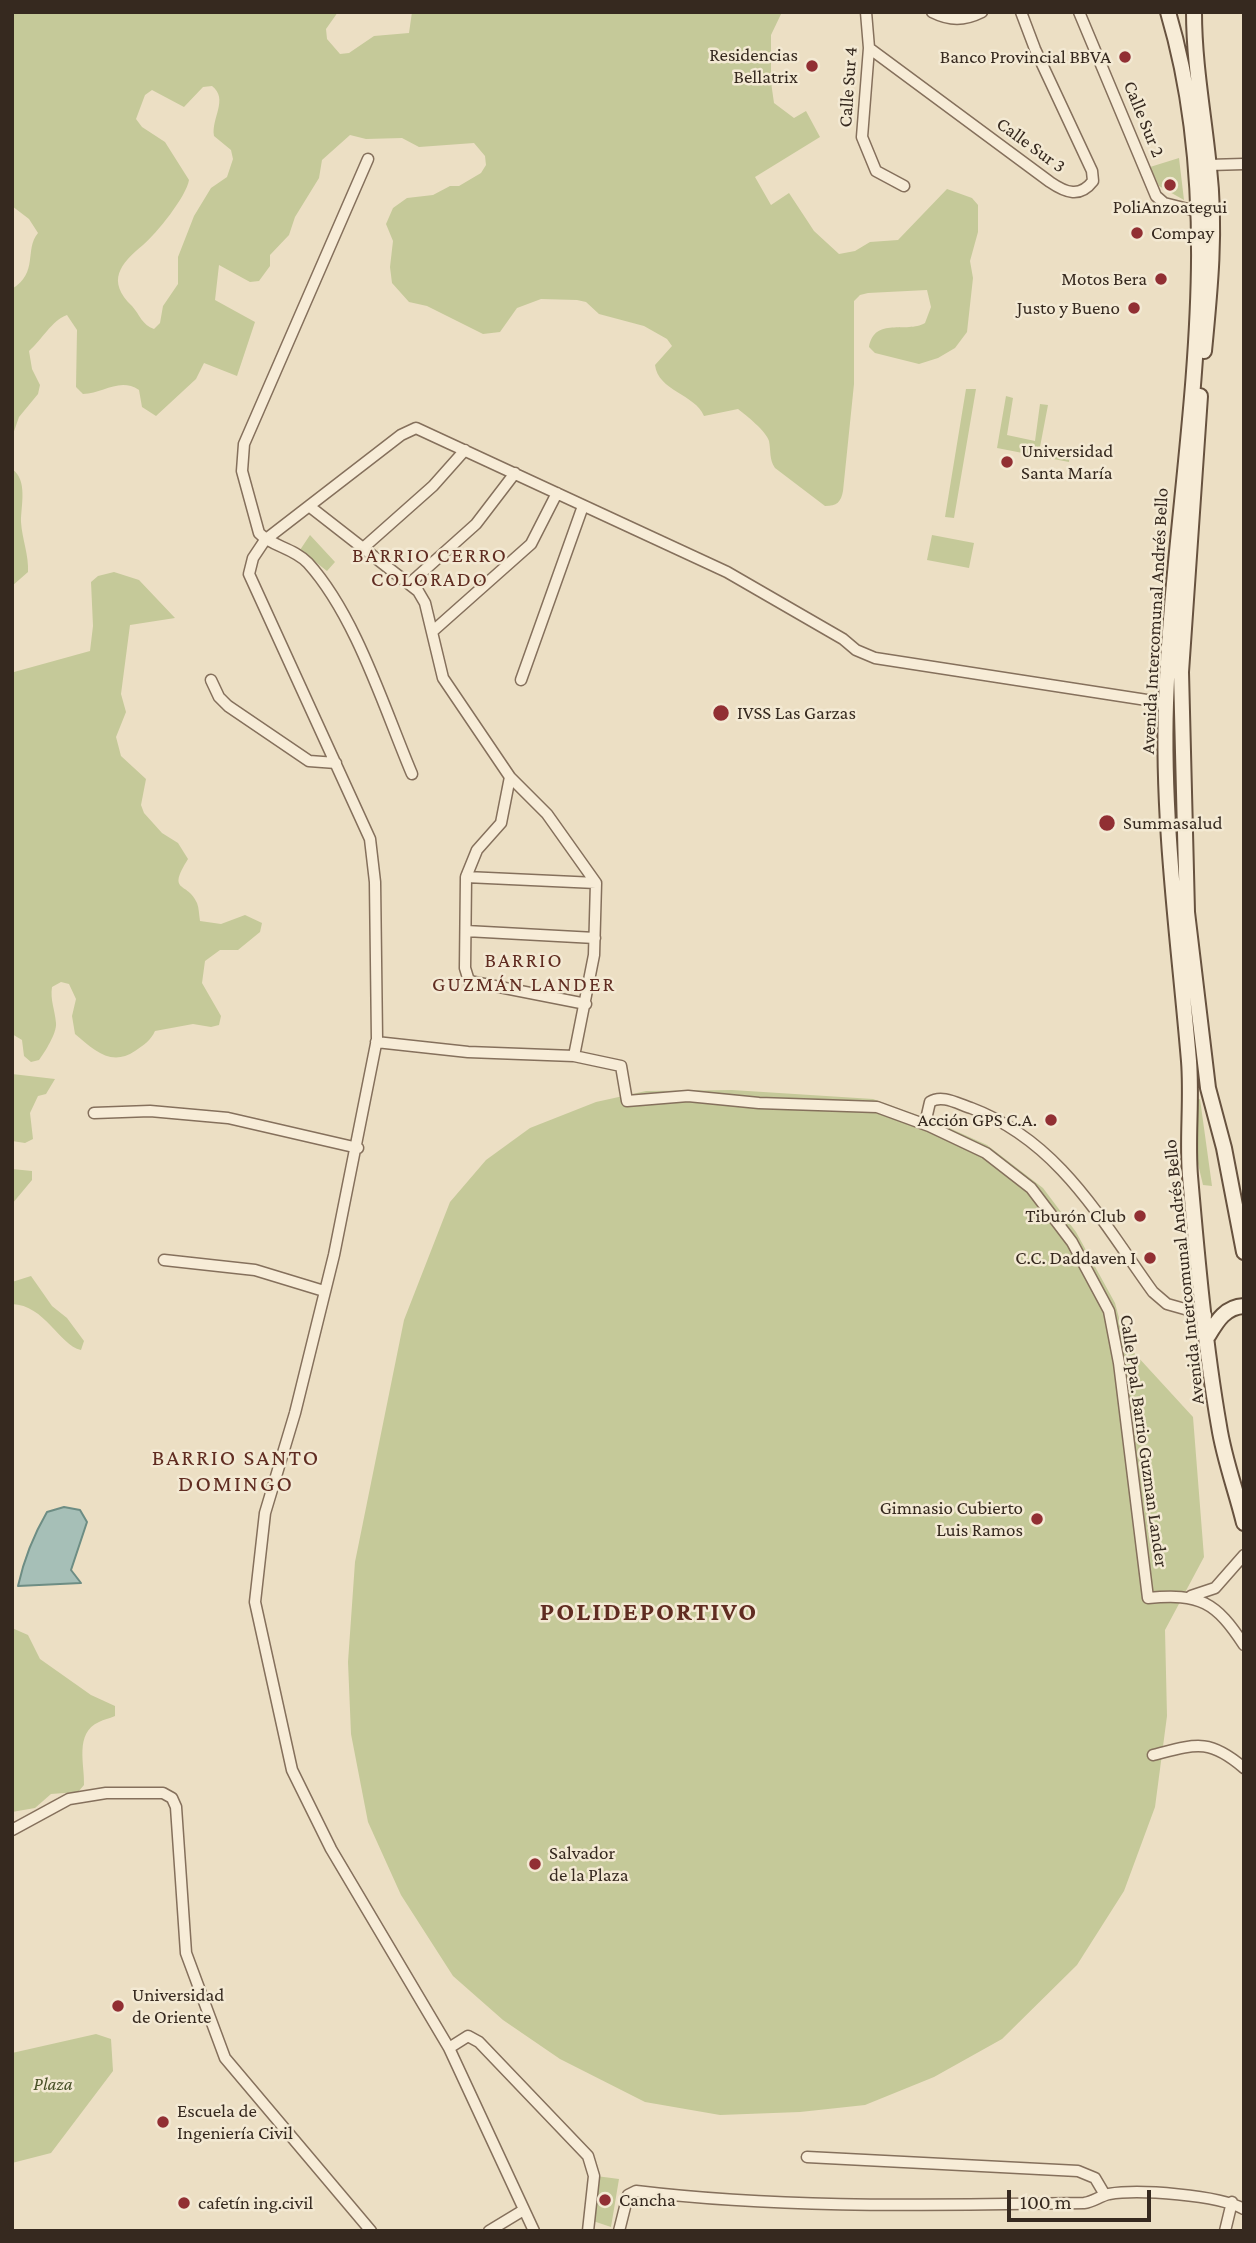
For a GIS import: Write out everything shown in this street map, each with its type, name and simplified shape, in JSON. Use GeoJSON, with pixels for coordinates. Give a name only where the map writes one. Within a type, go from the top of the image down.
{"type":"FeatureCollection","features":[{"type":"Feature","properties":{"kind":"main road","name":"Avenida Intercomunal Andrés Bello"},"geometry":{"type":"LineString","coordinates":[[1168,12],[1180,65],[1200,212],[1198,311],[1166,703],[1168,848],[1190,1073],[1190,1177],[1219,1429],[1244,1522]]}},
{"type":"Feature","properties":{"kind":"main road","name":"Avenida Intercomunal Andrés Bello"},"geometry":{"type":"LineString","coordinates":[[1195,12],[1195,52],[1209,165],[1211,284],[1192,481],[1181,733],[1186,912],[1208,1088],[1224,1148],[1244,1252]]}},
{"type":"Feature","properties":{"kind":"main road"},"geometry":{"type":"LineString","coordinates":[[1208,1336],[1219,1318],[1239,1306]]}},
{"type":"Feature","properties":{"kind":"street","name":"Calle Sur 4"},"geometry":{"type":"LineString","coordinates":[[866,12],[869,48],[862,137],[864,148],[876,171],[904,186]]}},
{"type":"Feature","properties":{"kind":"street"},"geometry":{"type":"LineString","coordinates":[[932,12],[945,18],[968,19],[982,12]]}},
{"type":"Feature","properties":{"kind":"street","name":"Calle Sur 3"},"geometry":{"type":"LineString","coordinates":[[869,48],[1050,182],[1066,193],[1078,192],[1093,180],[1092,172],[1035,49],[1021,12]]}},
{"type":"Feature","properties":{"kind":"street","name":"Calle Sur 2"},"geometry":{"type":"LineString","coordinates":[[1079,12],[1156,196],[1164,203],[1200,212]]}},
{"type":"Feature","properties":{"kind":"street"},"geometry":{"type":"LineString","coordinates":[[368,159],[244,444],[242,471],[255,525],[265,540],[284,545],[306,561],[327,586],[345,616],[412,774]]}},
{"type":"Feature","properties":{"kind":"street"},"geometry":{"type":"LineString","coordinates":[[1209,165],[1244,164]]}},
{"type":"Feature","properties":{"kind":"street"},"geometry":{"type":"LineString","coordinates":[[534,2231],[522,2211],[449,2048],[331,1849],[292,1770],[256,1602],[265,1514],[295,1413],[358,1148],[376,1042],[374,860],[363,817],[249,575],[253,558],[265,540],[408,430],[423,429],[727,572],[843,639],[856,650],[875,658],[1166,703]]}},
{"type":"Feature","properties":{"kind":"street"},"geometry":{"type":"LineString","coordinates":[[362,550],[433,486],[465,450]]}},
{"type":"Feature","properties":{"kind":"street"},"geometry":{"type":"LineString","coordinates":[[409,584],[476,524],[515,473]]}},
{"type":"Feature","properties":{"kind":"street"},"geometry":{"type":"LineString","coordinates":[[433,631],[531,544],[556,492]]}},
{"type":"Feature","properties":{"kind":"street"},"geometry":{"type":"LineString","coordinates":[[309,506],[409,584],[425,603],[443,678],[510,777],[547,814],[596,883],[595,938],[586,1004],[574,1056],[468,1052],[376,1042]]}},
{"type":"Feature","properties":{"kind":"street"},"geometry":{"type":"LineString","coordinates":[[522,680],[583,506]]}},
{"type":"Feature","properties":{"kind":"street"},"geometry":{"type":"LineString","coordinates":[[211,680],[219,697],[228,706],[309,761],[336,763]]}},
{"type":"Feature","properties":{"kind":"street"},"geometry":{"type":"LineString","coordinates":[[510,777],[501,823],[477,850],[467,877],[465,968],[469,981],[586,1004]]}},
{"type":"Feature","properties":{"kind":"street"},"geometry":{"type":"LineString","coordinates":[[467,877],[596,883]]}},
{"type":"Feature","properties":{"kind":"street"},"geometry":{"type":"LineString","coordinates":[[466,930],[595,938]]}},
{"type":"Feature","properties":{"kind":"street","name":"Calle Ppal. Barrio Guzman Lander"},"geometry":{"type":"LineString","coordinates":[[574,1056],[621,1066],[627,1101],[688,1096],[759,1103],[877,1107],[929,1126],[986,1153],[1031,1188],[1072,1242],[1109,1311],[1114,1330],[1148,1598],[1188,1596],[1220,1611],[1244,1645]]}},
{"type":"Feature","properties":{"kind":"street","name":"Calle Ppal. Barrio Guzman Lander"},"geometry":{"type":"LineString","coordinates":[[929,1126],[928,1108],[936,1098],[986,1114],[1022,1134],[1052,1158],[1073,1181],[1153,1292],[1167,1304],[1206,1315]]}},
{"type":"Feature","properties":{"kind":"street"},"geometry":{"type":"LineString","coordinates":[[94,1112],[150,1111],[228,1118],[358,1148]]}},
{"type":"Feature","properties":{"kind":"street"},"geometry":{"type":"LineString","coordinates":[[164,1261],[255,1270],[324,1291]]}},
{"type":"Feature","properties":{"kind":"street"},"geometry":{"type":"LineString","coordinates":[[1188,1596],[1215,1588],[1244,1555]]}},
{"type":"Feature","properties":{"kind":"street"},"geometry":{"type":"LineString","coordinates":[[1153,1755],[1176,1749],[1214,1746],[1244,1768]]}},
{"type":"Feature","properties":{"kind":"street"},"geometry":{"type":"LineString","coordinates":[[12,1830],[69,1799],[85,1795],[163,1793],[172,1798],[176,1807],[186,1953],[225,2058],[371,2231]]}},
{"type":"Feature","properties":{"kind":"street"},"geometry":{"type":"LineString","coordinates":[[449,2048],[468,2036],[479,2042],[589,2156],[594,2176],[588,2231]]}},
{"type":"Feature","properties":{"kind":"street"},"geometry":{"type":"LineString","coordinates":[[807,2157],[1078,2171],[1095,2178],[1105,2194]]}},
{"type":"Feature","properties":{"kind":"street"},"geometry":{"type":"LineString","coordinates":[[619,2231],[628,2195],[636,2191],[727,2202],[834,2205],[1084,2203],[1105,2194],[1124,2193],[1231,2202],[1244,2209]]}},
{"type":"Feature","properties":{"kind":"street"},"geometry":{"type":"LineString","coordinates":[[1225,2231],[1231,2202]]}},
{"type":"Feature","properties":{"kind":"street"},"geometry":{"type":"LineString","coordinates":[[489,2231],[522,2211]]}},
{"type":"Feature","properties":{"kind":"green space"},"geometry":{"type":"Polygon","coordinates":[[[12,12],[338,12],[326,29],[327,39],[340,54],[349,53],[374,36],[409,33],[412,12],[782,12],[771,35],[774,103],[794,118],[806,111],[820,137],[755,177],[771,205],[789,193],[814,231],[839,254],[855,251],[870,242],[898,240],[947,189],[972,198],[978,205],[978,232],[970,261],[973,278],[967,332],[955,348],[938,358],[919,364],[875,353],[869,347],[872,338],[884,329],[925,323],[931,307],[927,290],[868,293],[860,295],[854,301],[854,384],[843,491],[838,503],[825,506],[775,468],[767,437],[738,409],[704,416],[693,402],[669,387],[658,374],[655,365],[672,346],[667,339],[644,326],[599,314],[586,302],[541,299],[517,308],[500,332],[483,334],[427,306],[409,302],[392,283],[390,267],[393,241],[386,224],[393,208],[407,198],[433,195],[450,186],[459,186],[481,173],[486,165],[485,156],[474,143],[419,147],[402,138],[366,139],[350,135],[322,160],[319,178],[295,217],[289,235],[270,255],[270,266],[259,281],[250,282],[219,265],[215,300],[255,322],[237,376],[204,363],[196,379],[156,416],[142,407],[139,390],[132,386],[118,386],[83,394],[76,387],[77,330],[67,315],[61,318],[29,351],[32,369],[40,385],[38,394],[19,417],[12,437],[12,289],[25,275],[38,233],[29,219],[12,206],[12,12]],[[212,86],[203,87],[184,107],[152,90],[145,95],[136,119],[142,127],[165,142],[189,180],[183,196],[170,214],[128,259],[119,273],[118,281],[124,297],[144,322],[154,329],[160,323],[163,306],[178,284],[178,257],[194,216],[211,188],[227,177],[233,159],[231,150],[214,136],[219,103],[217,91],[212,86]]]}},
{"type":"Feature","properties":{"kind":"green space"},"geometry":{"type":"Polygon","coordinates":[[[1179,158],[1184,200],[1159,186],[1150,167],[1179,158]]]}},
{"type":"Feature","properties":{"kind":"green space"},"geometry":{"type":"Polygon","coordinates":[[[966,389],[976,389],[954,518],[945,517],[966,389]]]}},
{"type":"Feature","properties":{"kind":"green space"},"geometry":{"type":"Polygon","coordinates":[[[1006,396],[1013,398],[1007,435],[1035,441],[1040,404],[1048,405],[1040,447],[1070,453],[1069,462],[997,448],[1006,396]]]}},
{"type":"Feature","properties":{"kind":"green space"},"geometry":{"type":"Polygon","coordinates":[[[12,469],[22,486],[21,522],[28,572],[12,586],[12,469]]]}},
{"type":"Feature","properties":{"kind":"green space"},"geometry":{"type":"Polygon","coordinates":[[[310,535],[335,562],[327,571],[300,550],[310,535]]]}},
{"type":"Feature","properties":{"kind":"green space"},"geometry":{"type":"Polygon","coordinates":[[[932,535],[974,543],[969,568],[927,560],[932,535]]]}},
{"type":"Feature","properties":{"kind":"green space"},"geometry":{"type":"Polygon","coordinates":[[[114,572],[139,580],[175,618],[130,625],[121,694],[126,712],[116,737],[121,756],[146,779],[141,805],[144,813],[162,833],[178,843],[188,859],[179,883],[197,903],[200,921],[221,924],[245,915],[262,923],[260,932],[238,950],[220,950],[205,961],[202,983],[221,1016],[219,1025],[211,1027],[193,1024],[155,1031],[147,1042],[135,1051],[126,1056],[110,1057],[96,1051],[75,1034],[72,1016],[76,999],[69,984],[61,982],[52,987],[55,1032],[39,1060],[31,1062],[24,1056],[22,1040],[12,1034],[12,664],[14,672],[90,651],[93,626],[91,582],[98,576],[114,572]]]}},
{"type":"Feature","properties":{"kind":"green space"},"geometry":{"type":"Polygon","coordinates":[[[12,1074],[55,1079],[46,1094],[38,1096],[30,1113],[33,1139],[25,1143],[12,1141],[12,1074]]]}},
{"type":"Feature","properties":{"kind":"green space"},"geometry":{"type":"Polygon","coordinates":[[[732,1090],[873,1099],[936,1122],[987,1145],[1043,1188],[1076,1232],[1115,1303],[1126,1344],[1193,1417],[1204,1557],[1165,1630],[1167,1716],[1155,1807],[1124,1891],[1077,1965],[1002,2039],[934,2077],[865,2105],[800,2112],[720,2115],[645,2102],[560,2059],[503,2020],[453,1976],[401,1895],[368,1822],[351,1734],[348,1662],[355,1562],[404,1320],[450,1202],[486,1160],[530,1128],[596,1102],[646,1091],[732,1090]]]}},
{"type":"Feature","properties":{"kind":"green space"},"geometry":{"type":"Polygon","coordinates":[[[1200,1099],[1212,1186],[1203,1185],[1194,1147],[1194,1101],[1200,1099]]]}},
{"type":"Feature","properties":{"kind":"green space"},"geometry":{"type":"Polygon","coordinates":[[[12,1169],[32,1171],[32,1180],[12,1204],[12,1169]]]}},
{"type":"Feature","properties":{"kind":"green space"},"geometry":{"type":"Polygon","coordinates":[[[31,1276],[52,1306],[67,1318],[84,1341],[81,1350],[73,1347],[34,1311],[12,1304],[12,1282],[31,1276]]]}},
{"type":"Feature","properties":{"kind":"green space"},"geometry":{"type":"Polygon","coordinates":[[[12,1628],[28,1635],[40,1659],[91,1695],[115,1706],[115,1716],[99,1722],[86,1734],[82,1750],[84,1785],[78,1792],[51,1794],[35,1808],[12,1812],[12,1628]]]}},
{"type":"Feature","properties":{"kind":"green space","name":"Plaza"},"geometry":{"type":"Polygon","coordinates":[[[96,2034],[111,2039],[113,2071],[51,2153],[12,2163],[12,2053],[96,2034]]]}},
{"type":"Feature","properties":{"kind":"green space","name":"Cancha"},"geometry":{"type":"Polygon","coordinates":[[[596,2176],[619,2179],[611,2227],[593,2221],[596,2176]]]}},
{"type":"Feature","properties":{"kind":"water"},"geometry":{"type":"Polygon","coordinates":[[[64,1507],[80,1510],[87,1522],[71,1570],[81,1583],[18,1586],[37,1530],[47,1512],[64,1507]]]}},
{"type":"Feature","properties":{"kind":"place","name":"Banco Provincial BBVA"},"geometry":{"type":"Point","coordinates":[1125,57]}},
{"type":"Feature","properties":{"kind":"place","name":"Residencias Bellatrix"},"geometry":{"type":"Point","coordinates":[812,66]}},
{"type":"Feature","properties":{"kind":"place","name":"PoliAnzoategui"},"geometry":{"type":"Point","coordinates":[1170,185]}},
{"type":"Feature","properties":{"kind":"place","name":"Compay"},"geometry":{"type":"Point","coordinates":[1137,233]}},
{"type":"Feature","properties":{"kind":"place","name":"Motos Bera"},"geometry":{"type":"Point","coordinates":[1161,279]}},
{"type":"Feature","properties":{"kind":"place","name":"Justo y Bueno"},"geometry":{"type":"Point","coordinates":[1134,308]}},
{"type":"Feature","properties":{"kind":"place","name":"Universidad Santa María"},"geometry":{"type":"Point","coordinates":[1007,462]}},
{"type":"Feature","properties":{"kind":"place","name":"IVSS Las Garzas"},"geometry":{"type":"Point","coordinates":[721,713]}},
{"type":"Feature","properties":{"kind":"place","name":"Summasalud"},"geometry":{"type":"Point","coordinates":[1107,823]}},
{"type":"Feature","properties":{"kind":"place","name":"Acción GPS C.A."},"geometry":{"type":"Point","coordinates":[1051,1120]}},
{"type":"Feature","properties":{"kind":"place","name":"Tiburón Club"},"geometry":{"type":"Point","coordinates":[1140,1216]}},
{"type":"Feature","properties":{"kind":"place","name":"C.C. Daddaven I"},"geometry":{"type":"Point","coordinates":[1150,1258]}},
{"type":"Feature","properties":{"kind":"place","name":"Gimnasio Cubierto Luis Ramos"},"geometry":{"type":"Point","coordinates":[1037,1519]}},
{"type":"Feature","properties":{"kind":"place","name":"Salvador de la Plaza"},"geometry":{"type":"Point","coordinates":[535,1864]}},
{"type":"Feature","properties":{"kind":"place","name":"Universidad de Oriente"},"geometry":{"type":"Point","coordinates":[118,2006]}},
{"type":"Feature","properties":{"kind":"place","name":"Escuela de Ingeniería Civil"},"geometry":{"type":"Point","coordinates":[163,2122]}},
{"type":"Feature","properties":{"kind":"place","name":"Cancha"},"geometry":{"type":"Point","coordinates":[605,2200]}},
{"type":"Feature","properties":{"kind":"place","name":"cafetín ing.civil"},"geometry":{"type":"Point","coordinates":[184,2203]}},
{"type":"Feature","properties":{"kind":"district","name":"BARRIO CERRO COLORADO"},"geometry":{"type":"Point","coordinates":[430,568]}},
{"type":"Feature","properties":{"kind":"district","name":"BARRIO GUZMÁN LANDER"},"geometry":{"type":"Point","coordinates":[524,973]}},
{"type":"Feature","properties":{"kind":"district","name":"BARRIO SANTO DOMINGO"},"geometry":{"type":"Point","coordinates":[236,1471]}},
{"type":"Feature","properties":{"kind":"district","name":"POLIDEPORTIVO"},"geometry":{"type":"Point","coordinates":[649,1612]}}]}
